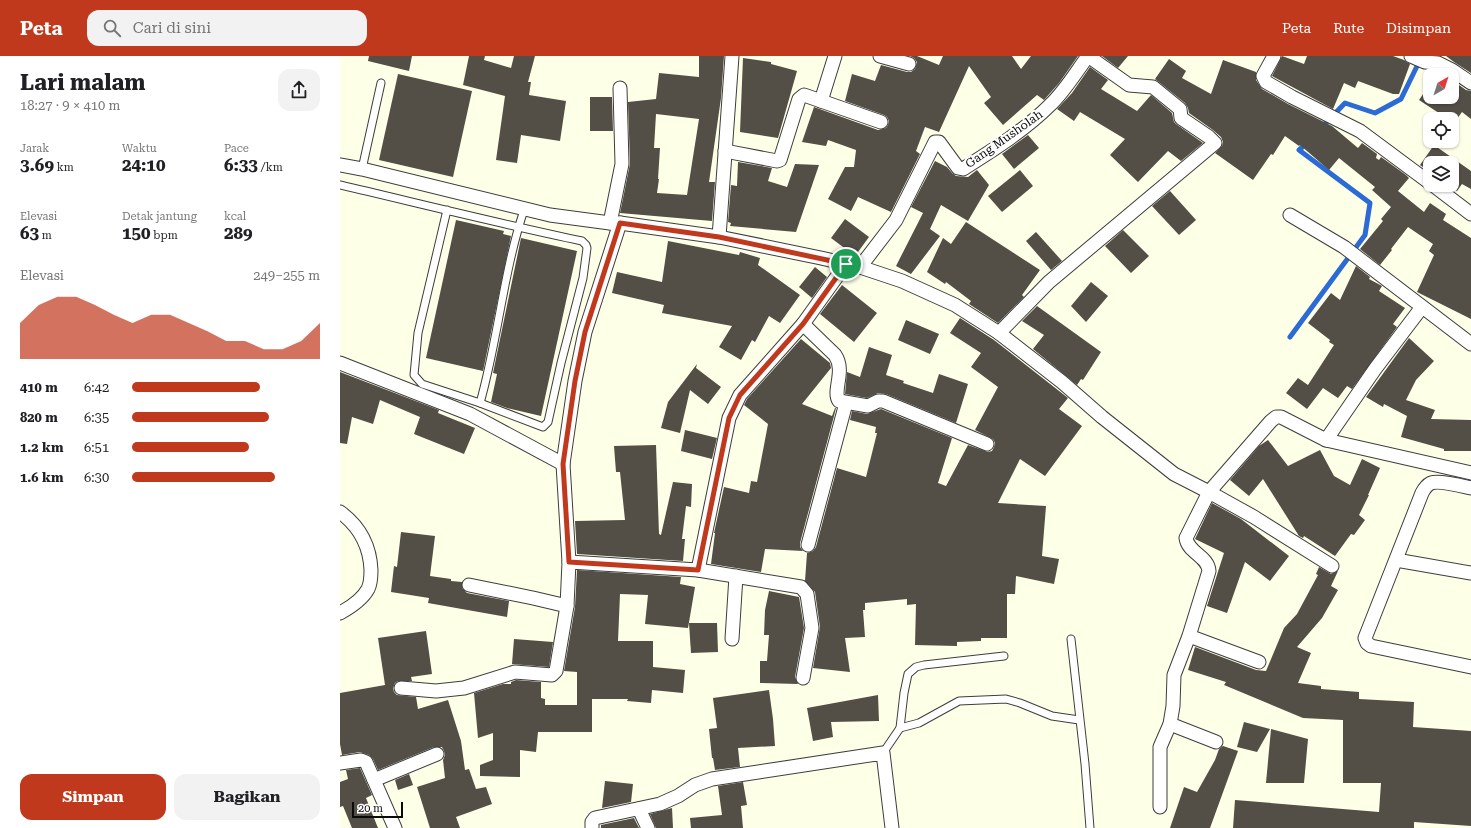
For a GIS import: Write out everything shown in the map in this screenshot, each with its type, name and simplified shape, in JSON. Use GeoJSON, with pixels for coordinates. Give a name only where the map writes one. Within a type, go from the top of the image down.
{"type":"FeatureCollection","features":[{"type":"Feature","properties":{"kind":"street"},"geometry":{"type":"LineString","coordinates":[[719,237],[732,56]]}},
{"type":"Feature","properties":{"kind":"street"},"geometry":{"type":"LineString","coordinates":[[821,101],[835,56]]}},
{"type":"Feature","properties":{"kind":"street"},"geometry":{"type":"LineString","coordinates":[[880,56],[909,64]]}},
{"type":"Feature","properties":{"kind":"street"},"geometry":{"type":"LineString","coordinates":[[999,333],[1049,282],[1215,144],[1209,137],[1181,118],[1180,109],[1153,87],[1129,85],[1088,56]]}},
{"type":"Feature","properties":{"kind":"street","name":"Gang Musholah"},"geometry":{"type":"LineString","coordinates":[[860,267],[896,220],[935,142],[939,142],[958,168],[963,168],[992,150],[1044,111],[1058,96],[1088,56]]}},
{"type":"Feature","properties":{"kind":"street"},"geometry":{"type":"LineString","coordinates":[[1274,56],[1263,76],[1265,81],[1292,97],[1360,131],[1423,177]]}},
{"type":"Feature","properties":{"kind":"street"},"geometry":{"type":"LineString","coordinates":[[1417,58],[1438,63],[1452,70],[1471,83]]}},
{"type":"Feature","properties":{"kind":"street"},"geometry":{"type":"LineString","coordinates":[[401,688],[436,691],[464,688],[515,672],[552,675],[555,673],[567,606],[569,562],[563,464],[575,381],[584,338],[615,223],[622,164],[620,88]]}},
{"type":"Feature","properties":{"kind":"street"},"geometry":{"type":"LineString","coordinates":[[725,151],[779,161],[782,156],[799,99],[804,95],[881,122]]}},
{"type":"Feature","properties":{"kind":"street"},"geometry":{"type":"LineString","coordinates":[[340,165],[362,169],[524,210],[550,215],[719,237],[860,267],[902,281],[955,305],[999,333],[1062,382],[1102,417],[1174,474],[1254,517],[1332,566]]}},
{"type":"Feature","properties":{"kind":"street"},"geometry":{"type":"LineString","coordinates":[[1442,192],[1471,214]]}},
{"type":"Feature","properties":{"kind":"street"},"geometry":{"type":"LineString","coordinates":[[1290,215],[1344,247],[1471,344]]}},
{"type":"Feature","properties":{"kind":"street"},"geometry":{"type":"LineString","coordinates":[[698,570],[729,418],[740,395],[803,324],[846,264]]}},
{"type":"Feature","properties":{"kind":"street"},"geometry":{"type":"LineString","coordinates":[[1326,440],[1375,369],[1422,307]]}},
{"type":"Feature","properties":{"kind":"street"},"geometry":{"type":"LineString","coordinates":[[803,324],[835,355],[839,361],[840,367],[837,396],[839,401],[868,406],[878,401],[883,401],[987,444]]}},
{"type":"Feature","properties":{"kind":"street"},"geometry":{"type":"LineString","coordinates":[[340,363],[470,414],[563,464]]}},
{"type":"Feature","properties":{"kind":"street"},"geometry":{"type":"LineString","coordinates":[[808,545],[846,403]]}},
{"type":"Feature","properties":{"kind":"street"},"geometry":{"type":"LineString","coordinates":[[1160,807],[1160,747],[1170,724],[1173,706],[1174,675],[1189,636],[1209,571],[1208,564],[1190,547],[1186,538],[1209,492],[1266,426],[1276,417],[1284,418],[1326,440],[1471,473]]}},
{"type":"Feature","properties":{"kind":"street"},"geometry":{"type":"LineString","coordinates":[[1471,488],[1434,482],[1425,487],[1366,636],[1367,643],[1371,646],[1471,666]]}},
{"type":"Feature","properties":{"kind":"street"},"geometry":{"type":"LineString","coordinates":[[340,512],[352,522],[360,533],[368,550],[371,564],[369,587],[362,598],[340,614]]}},
{"type":"Feature","properties":{"kind":"street"},"geometry":{"type":"LineString","coordinates":[[1396,560],[1471,573]]}},
{"type":"Feature","properties":{"kind":"street"},"geometry":{"type":"LineString","coordinates":[[569,562],[698,570],[801,587],[806,591],[812,628],[803,678]]}},
{"type":"Feature","properties":{"kind":"street"},"geometry":{"type":"LineString","coordinates":[[732,639],[736,576]]}},
{"type":"Feature","properties":{"kind":"street"},"geometry":{"type":"LineString","coordinates":[[469,585],[567,606]]}},
{"type":"Feature","properties":{"kind":"street"},"geometry":{"type":"LineString","coordinates":[[1189,636],[1259,662]]}},
{"type":"Feature","properties":{"kind":"street"},"geometry":{"type":"LineString","coordinates":[[1170,724],[1216,742]]}},
{"type":"Feature","properties":{"kind":"street"},"geometry":{"type":"LineString","coordinates":[[592,828],[592,822],[595,818],[669,801],[695,785],[712,779],[883,753],[892,828]]}},
{"type":"Feature","properties":{"kind":"street"},"geometry":{"type":"LineString","coordinates":[[374,780],[437,754]]}},
{"type":"Feature","properties":{"kind":"street"},"geometry":{"type":"LineString","coordinates":[[340,763],[363,760],[366,762],[395,828]]}},
{"type":"Feature","properties":{"kind":"street"},"geometry":{"type":"LineString","coordinates":[[639,809],[648,828]]}},
{"type":"Feature","properties":{"kind":"lane"},"geometry":{"type":"LineString","coordinates":[[362,169],[382,83]]}},
{"type":"Feature","properties":{"kind":"lane"},"geometry":{"type":"LineString","coordinates":[[340,185],[447,210],[518,228],[584,242],[587,248],[583,278],[548,422],[542,427],[480,403],[422,384],[414,375],[418,333],[447,210]]}},
{"type":"Feature","properties":{"kind":"lane"},"geometry":{"type":"LineString","coordinates":[[480,403],[486,385],[518,228],[524,210]]}},
{"type":"Feature","properties":{"kind":"lane"},"geometry":{"type":"LineString","coordinates":[[1072,639],[1090,828]]}},
{"type":"Feature","properties":{"kind":"lane"},"geometry":{"type":"LineString","coordinates":[[883,753],[900,728],[906,679],[908,674],[916,667],[924,664],[1004,656]]}},
{"type":"Feature","properties":{"kind":"lane"},"geometry":{"type":"LineString","coordinates":[[900,728],[919,722],[959,701],[1006,699],[1052,716],[1079,720]]}},
{"type":"Feature","properties":{"kind":"building"},"geometry":{"type":"Polygon","coordinates":[[[369,56],[412,56],[409,71],[368,61],[369,56]]]}},
{"type":"Feature","properties":{"kind":"building"},"geometry":{"type":"Polygon","coordinates":[[[469,56],[485,56],[484,60],[511,68],[514,56],[535,56],[528,82],[531,82],[529,95],[566,101],[560,141],[521,135],[517,163],[496,160],[505,96],[463,85],[469,56]]]}},
{"type":"Feature","properties":{"kind":"building"},"geometry":{"type":"Polygon","coordinates":[[[699,56],[724,56],[721,98],[709,182],[715,182],[712,221],[620,213],[630,164],[628,102],[656,99],[659,73],[699,77],[699,56]],[[656,114],[654,148],[660,148],[657,193],[687,195],[699,119],[656,114]]]}},
{"type":"Feature","properties":{"kind":"building"},"geometry":{"type":"Polygon","coordinates":[[[910,56],[917,56],[939,65],[943,56],[1012,56],[1021,69],[1031,56],[1078,56],[1059,83],[1044,100],[1037,95],[1003,125],[984,103],[991,97],[969,66],[939,132],[925,127],[916,151],[920,154],[891,212],[858,197],[851,211],[828,199],[845,167],[854,167],[856,150],[828,140],[826,146],[802,142],[814,107],[878,130],[886,128],[889,121],[884,115],[845,101],[852,74],[875,81],[881,65],[911,72],[915,69],[917,62],[910,56]]]}},
{"type":"Feature","properties":{"kind":"building"},"geometry":{"type":"Polygon","coordinates":[[[1102,56],[1128,56],[1118,68],[1102,56]]]}},
{"type":"Feature","properties":{"kind":"building"},"geometry":{"type":"Polygon","coordinates":[[[1282,56],[1304,64],[1307,56],[1393,56],[1410,64],[1399,94],[1393,94],[1358,81],[1355,88],[1344,83],[1333,109],[1272,76],[1282,56]]]}},
{"type":"Feature","properties":{"kind":"building"},"geometry":{"type":"Polygon","coordinates":[[[1446,56],[1471,56],[1471,73],[1454,62],[1446,56]]]}},
{"type":"Feature","properties":{"kind":"building"},"geometry":{"type":"Polygon","coordinates":[[[743,58],[771,62],[771,64],[797,71],[778,138],[740,132],[743,58]]]}},
{"type":"Feature","properties":{"kind":"building"},"geometry":{"type":"Polygon","coordinates":[[[1169,59],[1186,71],[1182,78],[1211,94],[1223,60],[1256,72],[1256,80],[1262,89],[1332,126],[1358,148],[1362,143],[1377,154],[1376,158],[1379,160],[1381,157],[1406,175],[1409,178],[1398,191],[1424,212],[1430,203],[1446,214],[1443,220],[1471,238],[1471,319],[1417,292],[1434,255],[1429,251],[1433,244],[1408,227],[1380,265],[1360,249],[1383,221],[1381,219],[1391,207],[1372,190],[1375,187],[1339,158],[1329,170],[1300,145],[1299,146],[1285,136],[1273,155],[1271,154],[1253,180],[1215,153],[1222,146],[1223,142],[1221,137],[1189,113],[1185,103],[1155,79],[1169,59]]]}},
{"type":"Feature","properties":{"kind":"building"},"geometry":{"type":"Polygon","coordinates":[[[1090,67],[1108,80],[1101,89],[1137,111],[1151,95],[1172,113],[1176,124],[1203,143],[1181,161],[1168,151],[1138,182],[1110,155],[1125,139],[1080,112],[1074,121],[1057,109],[1072,93],[1090,67]]]}},
{"type":"Feature","properties":{"kind":"building"},"geometry":{"type":"Polygon","coordinates":[[[398,74],[472,91],[453,177],[379,160],[398,74]]]}},
{"type":"Feature","properties":{"kind":"building"},"geometry":{"type":"Polygon","coordinates":[[[1459,85],[1466,90],[1471,91],[1471,119],[1462,112],[1459,116],[1459,112],[1437,112],[1425,104],[1459,104],[1459,85]]]}},
{"type":"Feature","properties":{"kind":"building"},"geometry":{"type":"Polygon","coordinates":[[[1423,94],[1423,103],[1419,100],[1423,94]]]}},
{"type":"Feature","properties":{"kind":"building"},"geometry":{"type":"Polygon","coordinates":[[[590,97],[612,97],[613,131],[590,131],[590,97]]]}},
{"type":"Feature","properties":{"kind":"building"},"geometry":{"type":"Polygon","coordinates":[[[1028,135],[1039,148],[1014,169],[1002,154],[1028,135]]]}},
{"type":"Feature","properties":{"kind":"building"},"geometry":{"type":"Polygon","coordinates":[[[1432,148],[1438,148],[1450,156],[1426,156],[1432,148]]]}},
{"type":"Feature","properties":{"kind":"building"},"geometry":{"type":"Polygon","coordinates":[[[935,161],[947,167],[956,176],[968,177],[977,170],[989,185],[968,221],[941,205],[930,229],[940,236],[911,274],[896,266],[923,213],[911,207],[935,161]]]}},
{"type":"Feature","properties":{"kind":"building"},"geometry":{"type":"Polygon","coordinates":[[[738,162],[772,168],[768,181],[787,187],[795,164],[819,165],[796,232],[730,226],[731,223],[728,222],[731,185],[737,186],[738,162]]]}},
{"type":"Feature","properties":{"kind":"building"},"geometry":{"type":"Polygon","coordinates":[[[1459,163],[1471,171],[1471,189],[1462,184],[1459,188],[1459,163]]]}},
{"type":"Feature","properties":{"kind":"building"},"geometry":{"type":"Polygon","coordinates":[[[1020,170],[1033,186],[1002,212],[988,196],[1020,170]]]}},
{"type":"Feature","properties":{"kind":"building"},"geometry":{"type":"Polygon","coordinates":[[[1170,191],[1196,220],[1179,235],[1152,206],[1170,191]]]}},
{"type":"Feature","properties":{"kind":"building"},"geometry":{"type":"Polygon","coordinates":[[[845,219],[869,237],[855,256],[831,238],[845,219]]]}},
{"type":"Feature","properties":{"kind":"building"},"geometry":{"type":"Polygon","coordinates":[[[456,220],[504,231],[503,234],[511,236],[483,371],[426,358],[456,220]]]}},
{"type":"Feature","properties":{"kind":"building"},"geometry":{"type":"Polygon","coordinates":[[[966,222],[1040,270],[1022,295],[1024,297],[998,323],[969,304],[971,301],[946,282],[945,284],[927,272],[943,238],[951,244],[966,222]]]}},
{"type":"Feature","properties":{"kind":"building"},"geometry":{"type":"Polygon","coordinates":[[[1123,230],[1149,256],[1131,273],[1105,246],[1123,230]]]}},
{"type":"Feature","properties":{"kind":"building"},"geometry":{"type":"Polygon","coordinates":[[[1036,232],[1062,261],[1051,270],[1026,241],[1036,232]]]}},
{"type":"Feature","properties":{"kind":"building"},"geometry":{"type":"Polygon","coordinates":[[[521,238],[577,251],[541,416],[507,408],[491,402],[497,374],[493,373],[521,238]]]}},
{"type":"Feature","properties":{"kind":"building"},"geometry":{"type":"Polygon","coordinates":[[[668,241],[739,255],[740,252],[760,258],[758,265],[800,295],[780,323],[769,316],[755,342],[752,340],[741,360],[719,347],[732,326],[662,313],[664,305],[612,293],[617,272],[662,282],[668,241]]]}},
{"type":"Feature","properties":{"kind":"building"},"geometry":{"type":"Polygon","coordinates":[[[1356,266],[1370,277],[1369,279],[1382,286],[1379,291],[1405,308],[1393,324],[1397,327],[1352,389],[1347,386],[1338,398],[1323,388],[1307,409],[1286,393],[1298,378],[1308,385],[1334,345],[1329,342],[1330,340],[1308,323],[1331,293],[1340,300],[1356,266]]]}},
{"type":"Feature","properties":{"kind":"building"},"geometry":{"type":"Polygon","coordinates":[[[815,267],[827,277],[812,298],[799,287],[815,267]]]}},
{"type":"Feature","properties":{"kind":"building"},"geometry":{"type":"Polygon","coordinates":[[[1091,282],[1108,296],[1086,322],[1071,306],[1091,282]]]}},
{"type":"Feature","properties":{"kind":"building"},"geometry":{"type":"Polygon","coordinates":[[[842,285],[877,313],[854,342],[820,314],[842,285]]]}},
{"type":"Feature","properties":{"kind":"building"},"geometry":{"type":"Polygon","coordinates":[[[1037,306],[1101,352],[1083,380],[1081,379],[1077,385],[1033,349],[1044,335],[1022,321],[1037,306]]]}},
{"type":"Feature","properties":{"kind":"building"},"geometry":{"type":"Polygon","coordinates":[[[960,318],[994,340],[1068,398],[1059,409],[1082,426],[1045,476],[1020,459],[998,503],[1046,506],[1042,556],[1059,559],[1054,584],[1016,576],[1015,594],[1007,594],[1007,638],[981,638],[981,641],[957,642],[957,646],[915,645],[916,604],[907,605],[907,599],[865,603],[865,610],[863,610],[865,637],[845,638],[850,672],[813,668],[820,627],[815,592],[805,581],[807,553],[813,551],[816,547],[837,468],[866,477],[877,433],[875,433],[876,427],[850,420],[852,411],[867,414],[881,409],[952,438],[938,483],[946,486],[968,445],[988,452],[992,451],[994,447],[995,443],[993,439],[975,430],[998,387],[971,367],[981,353],[950,333],[960,318]]]}},
{"type":"Feature","properties":{"kind":"building"},"geometry":{"type":"Polygon","coordinates":[[[906,320],[939,334],[930,354],[898,340],[906,320]]]}},
{"type":"Feature","properties":{"kind":"building"},"geometry":{"type":"Polygon","coordinates":[[[1409,338],[1434,361],[1416,380],[1406,400],[1435,410],[1431,419],[1471,420],[1471,451],[1444,451],[1444,449],[1401,437],[1407,416],[1384,404],[1383,407],[1366,397],[1409,338]]]}},
{"type":"Feature","properties":{"kind":"building"},"geometry":{"type":"Polygon","coordinates":[[[801,339],[830,363],[831,368],[802,404],[832,416],[836,408],[800,543],[800,547],[803,551],[765,549],[761,572],[711,564],[714,533],[724,487],[749,493],[751,481],[757,482],[768,424],[744,405],[747,399],[801,339]]]}},
{"type":"Feature","properties":{"kind":"building"},"geometry":{"type":"Polygon","coordinates":[[[869,347],[892,355],[886,375],[904,381],[903,383],[933,393],[939,374],[968,384],[956,423],[886,394],[878,393],[867,398],[845,394],[847,372],[860,377],[869,347]]]}},
{"type":"Feature","properties":{"kind":"building"},"geometry":{"type":"Polygon","coordinates":[[[697,364],[696,368],[721,387],[708,404],[690,390],[680,433],[661,428],[668,402],[697,364]]]}},
{"type":"Feature","properties":{"kind":"building"},"geometry":{"type":"Polygon","coordinates":[[[340,372],[439,410],[438,413],[475,428],[464,454],[414,434],[420,417],[380,400],[373,424],[352,417],[347,444],[340,443],[340,372]]]}},
{"type":"Feature","properties":{"kind":"building"},"geometry":{"type":"Polygon","coordinates":[[[685,430],[717,438],[712,459],[681,451],[685,430]]]}},
{"type":"Feature","properties":{"kind":"building"},"geometry":{"type":"Polygon","coordinates":[[[1268,440],[1288,466],[1320,450],[1334,476],[1350,485],[1362,459],[1380,468],[1359,515],[1365,520],[1354,535],[1351,534],[1335,556],[1304,536],[1303,538],[1299,536],[1263,479],[1249,496],[1230,480],[1259,446],[1268,440]]]}},
{"type":"Feature","properties":{"kind":"building"},"geometry":{"type":"Polygon","coordinates":[[[656,445],[659,534],[661,535],[673,482],[692,484],[691,507],[686,506],[682,539],[685,539],[683,561],[577,554],[575,521],[625,520],[620,472],[616,472],[614,446],[656,445]]]}},
{"type":"Feature","properties":{"kind":"building"},"geometry":{"type":"Polygon","coordinates":[[[1212,503],[1241,519],[1289,556],[1270,581],[1245,562],[1227,613],[1207,606],[1224,553],[1195,539],[1212,503]]]}},
{"type":"Feature","properties":{"kind":"building"},"geometry":{"type":"Polygon","coordinates":[[[401,532],[435,536],[430,576],[462,582],[462,588],[467,593],[509,601],[507,617],[428,603],[429,598],[391,592],[394,566],[397,567],[401,532]]]}},
{"type":"Feature","properties":{"kind":"building"},"geometry":{"type":"Polygon","coordinates":[[[1319,567],[1331,574],[1338,571],[1331,586],[1338,590],[1322,618],[1297,647],[1311,653],[1298,683],[1321,686],[1321,689],[1359,692],[1359,699],[1414,702],[1413,727],[1471,731],[1471,826],[1414,822],[1414,828],[1233,828],[1235,800],[1379,812],[1381,783],[1343,783],[1343,720],[1303,718],[1224,685],[1226,682],[1188,670],[1195,647],[1256,670],[1266,671],[1284,628],[1297,614],[1318,575],[1316,574],[1319,567]]]}},
{"type":"Feature","properties":{"kind":"building"},"geometry":{"type":"Polygon","coordinates":[[[577,570],[681,577],[680,584],[695,587],[688,628],[645,624],[648,595],[620,594],[618,641],[653,641],[653,667],[685,670],[683,693],[652,690],[651,703],[627,701],[628,699],[592,699],[592,732],[538,732],[536,752],[520,750],[520,777],[480,776],[480,765],[493,760],[493,733],[478,738],[474,693],[503,684],[511,684],[511,682],[516,680],[541,682],[541,698],[545,699],[545,705],[577,705],[577,672],[564,671],[575,607],[577,570]]]}},
{"type":"Feature","properties":{"kind":"building"},"geometry":{"type":"Polygon","coordinates":[[[769,591],[799,597],[804,628],[795,677],[798,684],[760,683],[760,661],[767,661],[769,635],[764,635],[765,610],[769,591]]]}},
{"type":"Feature","properties":{"kind":"building"},"geometry":{"type":"Polygon","coordinates":[[[689,623],[717,623],[718,652],[691,653],[689,623]]]}},
{"type":"Feature","properties":{"kind":"building"},"geometry":{"type":"Polygon","coordinates":[[[426,631],[432,674],[411,677],[412,681],[398,681],[395,683],[393,688],[397,695],[416,697],[418,709],[448,700],[461,741],[465,770],[469,769],[476,789],[486,787],[492,804],[456,817],[460,828],[430,828],[417,787],[445,778],[443,760],[445,755],[442,747],[434,747],[378,770],[373,759],[369,755],[360,752],[342,755],[340,744],[340,693],[385,685],[378,638],[426,631]]]}},
{"type":"Feature","properties":{"kind":"building"},"geometry":{"type":"Polygon","coordinates":[[[514,639],[553,642],[549,667],[512,664],[514,639]]]}},
{"type":"Feature","properties":{"kind":"building"},"geometry":{"type":"Polygon","coordinates":[[[769,690],[775,746],[738,748],[740,767],[715,770],[712,758],[709,729],[717,728],[713,698],[769,690]]]}},
{"type":"Feature","properties":{"kind":"building"},"geometry":{"type":"Polygon","coordinates":[[[878,695],[879,721],[831,722],[833,737],[813,741],[807,708],[878,695]]]}},
{"type":"Feature","properties":{"kind":"building"},"geometry":{"type":"Polygon","coordinates":[[[1244,722],[1270,729],[1257,752],[1237,747],[1244,722]]]}},
{"type":"Feature","properties":{"kind":"building"},"geometry":{"type":"Polygon","coordinates":[[[1271,729],[1308,739],[1304,783],[1266,783],[1271,729]]]}},
{"type":"Feature","properties":{"kind":"building"},"geometry":{"type":"Polygon","coordinates":[[[1223,746],[1238,751],[1210,828],[1170,828],[1184,787],[1197,792],[1215,760],[1219,749],[1223,746]]]}},
{"type":"Feature","properties":{"kind":"building"},"geometry":{"type":"Polygon","coordinates":[[[360,768],[372,795],[366,798],[378,828],[352,828],[343,806],[340,807],[340,782],[348,779],[346,770],[360,768]]]}},
{"type":"Feature","properties":{"kind":"building"},"geometry":{"type":"Polygon","coordinates":[[[409,774],[413,785],[398,790],[395,780],[409,774]]]}},
{"type":"Feature","properties":{"kind":"building"},"geometry":{"type":"Polygon","coordinates":[[[605,781],[633,784],[631,802],[602,808],[605,781]]]}},
{"type":"Feature","properties":{"kind":"building"},"geometry":{"type":"Polygon","coordinates":[[[743,782],[747,805],[741,806],[743,828],[691,828],[690,818],[722,815],[718,786],[743,782]]]}},
{"type":"Feature","properties":{"kind":"building"},"geometry":{"type":"Polygon","coordinates":[[[672,808],[673,828],[656,828],[650,814],[672,808]]]}},
{"type":"Feature","properties":{"kind":"building"},"geometry":{"type":"Polygon","coordinates":[[[634,818],[639,828],[601,828],[601,825],[634,818]]]}},
{"type":"Feature","properties":{"kind":"waterway"},"geometry":{"type":"LineString","coordinates":[[1322,127],[1345,103],[1375,113],[1401,99],[1420,60]]}},
{"type":"Feature","properties":{"kind":"waterway"},"geometry":{"type":"LineString","coordinates":[[1290,337],[1365,235],[1370,203],[1299,150],[1307,143]]}},
{"type":"Feature","properties":{"kind":"route"},"geometry":{"type":"LineString","coordinates":[[620,223],[719,237],[846,264],[803,324],[740,395],[736,402],[729,418],[698,570],[569,562],[563,464],[575,381],[585,332],[620,223]]}}]}
